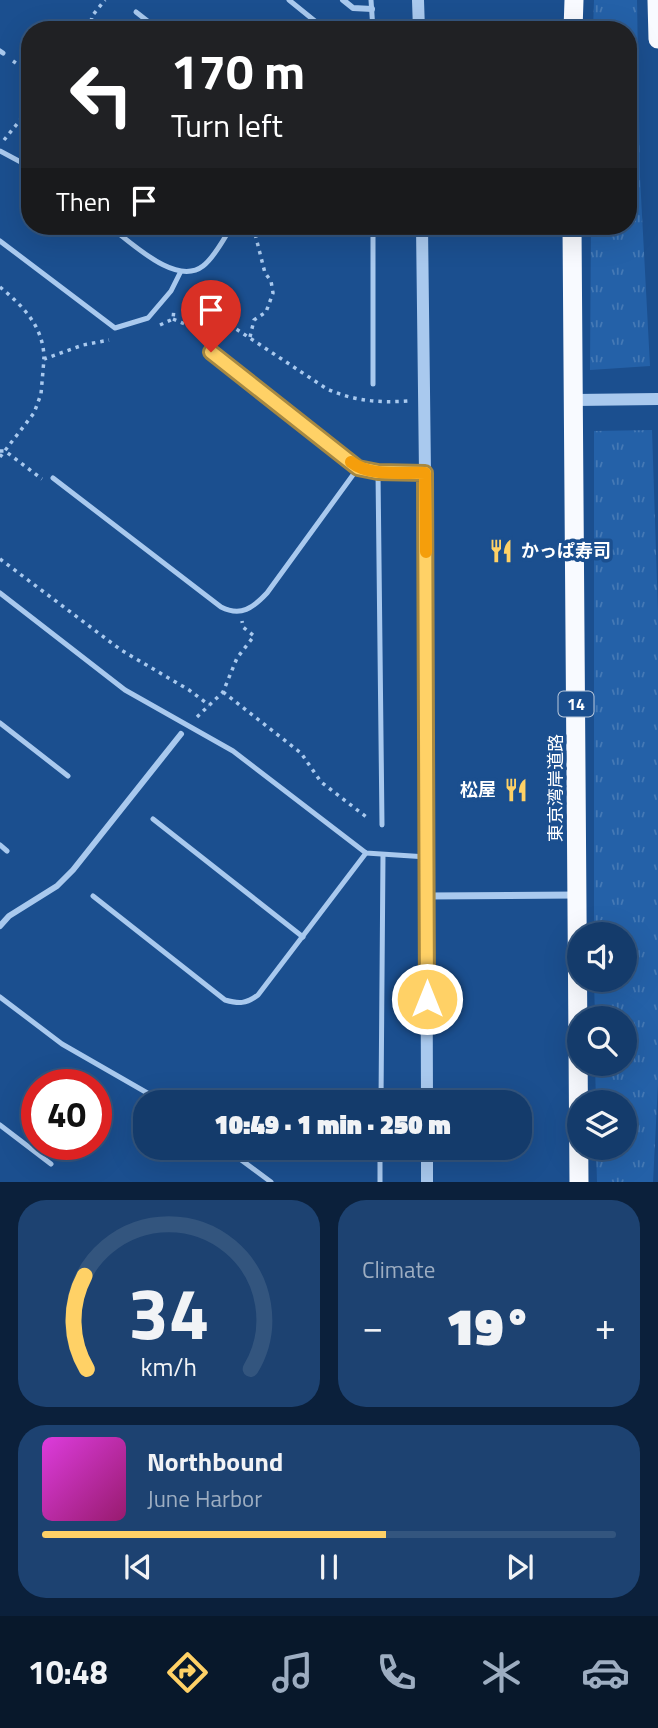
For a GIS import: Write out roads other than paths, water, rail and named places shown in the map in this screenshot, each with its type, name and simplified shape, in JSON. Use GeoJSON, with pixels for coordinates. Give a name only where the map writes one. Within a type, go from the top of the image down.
{"type":"FeatureCollection","features":[{"type":"Feature","properties":{"kind":"highway"},"geometry":{"type":"LineString","coordinates":[[573,21],[574,0]]}},
{"type":"Feature","properties":{"kind":"highway"},"geometry":{"type":"LineString","coordinates":[[657,0],[658,39]]}},
{"type":"Feature","properties":{"kind":"highway","name":"東京湾岸道路"},"geometry":{"type":"LineString","coordinates":[[572,235],[579,1182]]}},
{"type":"Feature","properties":{"kind":"street"},"geometry":{"type":"LineString","coordinates":[[343,0],[353,8],[372,9]]}},
{"type":"Feature","properties":{"kind":"street"},"geometry":{"type":"LineString","coordinates":[[418,0],[419,21]]}},
{"type":"Feature","properties":{"kind":"street"},"geometry":{"type":"LineString","coordinates":[[422,235],[427,1090]]}},
{"type":"Feature","properties":{"kind":"street"},"geometry":{"type":"LineString","coordinates":[[575,400],[658,399]]}},
{"type":"Feature","properties":{"kind":"street"},"geometry":{"type":"LineString","coordinates":[[0,926],[9,916],[57,886],[73,870],[181,734]]}},
{"type":"Feature","properties":{"kind":"street"},"geometry":{"type":"LineString","coordinates":[[427,896],[577,895]]}},
{"type":"Feature","properties":{"kind":"street"},"geometry":{"type":"LineString","coordinates":[[427,1160],[427,1182]]}},
{"type":"Feature","properties":{"kind":"lane"},"geometry":{"type":"LineString","coordinates":[[289,0],[315,21]]}},
{"type":"Feature","properties":{"kind":"lane"},"geometry":{"type":"LineString","coordinates":[[371,0],[373,21]]}},
{"type":"Feature","properties":{"kind":"lane"},"geometry":{"type":"LineString","coordinates":[[136,12],[148,21]]}},
{"type":"Feature","properties":{"kind":"lane"},"geometry":{"type":"LineString","coordinates":[[1,148],[21,161]]}},
{"type":"Feature","properties":{"kind":"lane"},"geometry":{"type":"LineString","coordinates":[[121,235],[162,265],[180,273],[194,271],[205,265],[227,235]]}},
{"type":"Feature","properties":{"kind":"lane"},"geometry":{"type":"LineString","coordinates":[[373,235],[373,384]]}},
{"type":"Feature","properties":{"kind":"lane"},"geometry":{"type":"LineString","coordinates":[[0,241],[116,328],[148,318],[171,292],[180,273]]}},
{"type":"Feature","properties":{"kind":"lane"},"geometry":{"type":"LineString","coordinates":[[211,352],[358,468],[378,472],[425,473]]}},
{"type":"Feature","properties":{"kind":"lane"},"geometry":{"type":"LineString","coordinates":[[53,478],[221,607],[231,612],[242,612],[253,607],[267,593],[358,468]]}},
{"type":"Feature","properties":{"kind":"lane"},"geometry":{"type":"LineString","coordinates":[[378,472],[379,825]]}},
{"type":"Feature","properties":{"kind":"lane"},"geometry":{"type":"LineString","coordinates":[[0,593],[125,690],[233,751],[366,853],[427,857]]}},
{"type":"Feature","properties":{"kind":"lane"},"geometry":{"type":"LineString","coordinates":[[0,723],[68,776]]}},
{"type":"Feature","properties":{"kind":"lane"},"geometry":{"type":"LineString","coordinates":[[153,819],[303,937]]}},
{"type":"Feature","properties":{"kind":"lane"},"geometry":{"type":"LineString","coordinates":[[0,845],[7,851]]}},
{"type":"Feature","properties":{"kind":"lane"},"geometry":{"type":"LineString","coordinates":[[93,896],[225,1000],[238,1004],[248,1002],[258,995],[366,853]]}},
{"type":"Feature","properties":{"kind":"lane"},"geometry":{"type":"LineString","coordinates":[[381,1090],[383,855]]}},
{"type":"Feature","properties":{"kind":"lane"},"geometry":{"type":"LineString","coordinates":[[0,997],[62,1044],[142,1090]]}},
{"type":"Feature","properties":{"kind":"lane"},"geometry":{"type":"LineString","coordinates":[[0,1125],[51,1164]]}},
{"type":"Feature","properties":{"kind":"lane"},"geometry":{"type":"LineString","coordinates":[[241,1160],[271,1182]]}},
{"type":"Feature","properties":{"kind":"lane"},"geometry":{"type":"LineString","coordinates":[[380,1160],[380,1182]]}},
{"type":"Feature","properties":{"kind":"place","name":"かっぱ寿司"},"geometry":{"type":"Point","coordinates":[501,551]}},
{"type":"Feature","properties":{"kind":"place","name":"松屋"},"geometry":{"type":"Point","coordinates":[516,790]}}]}
